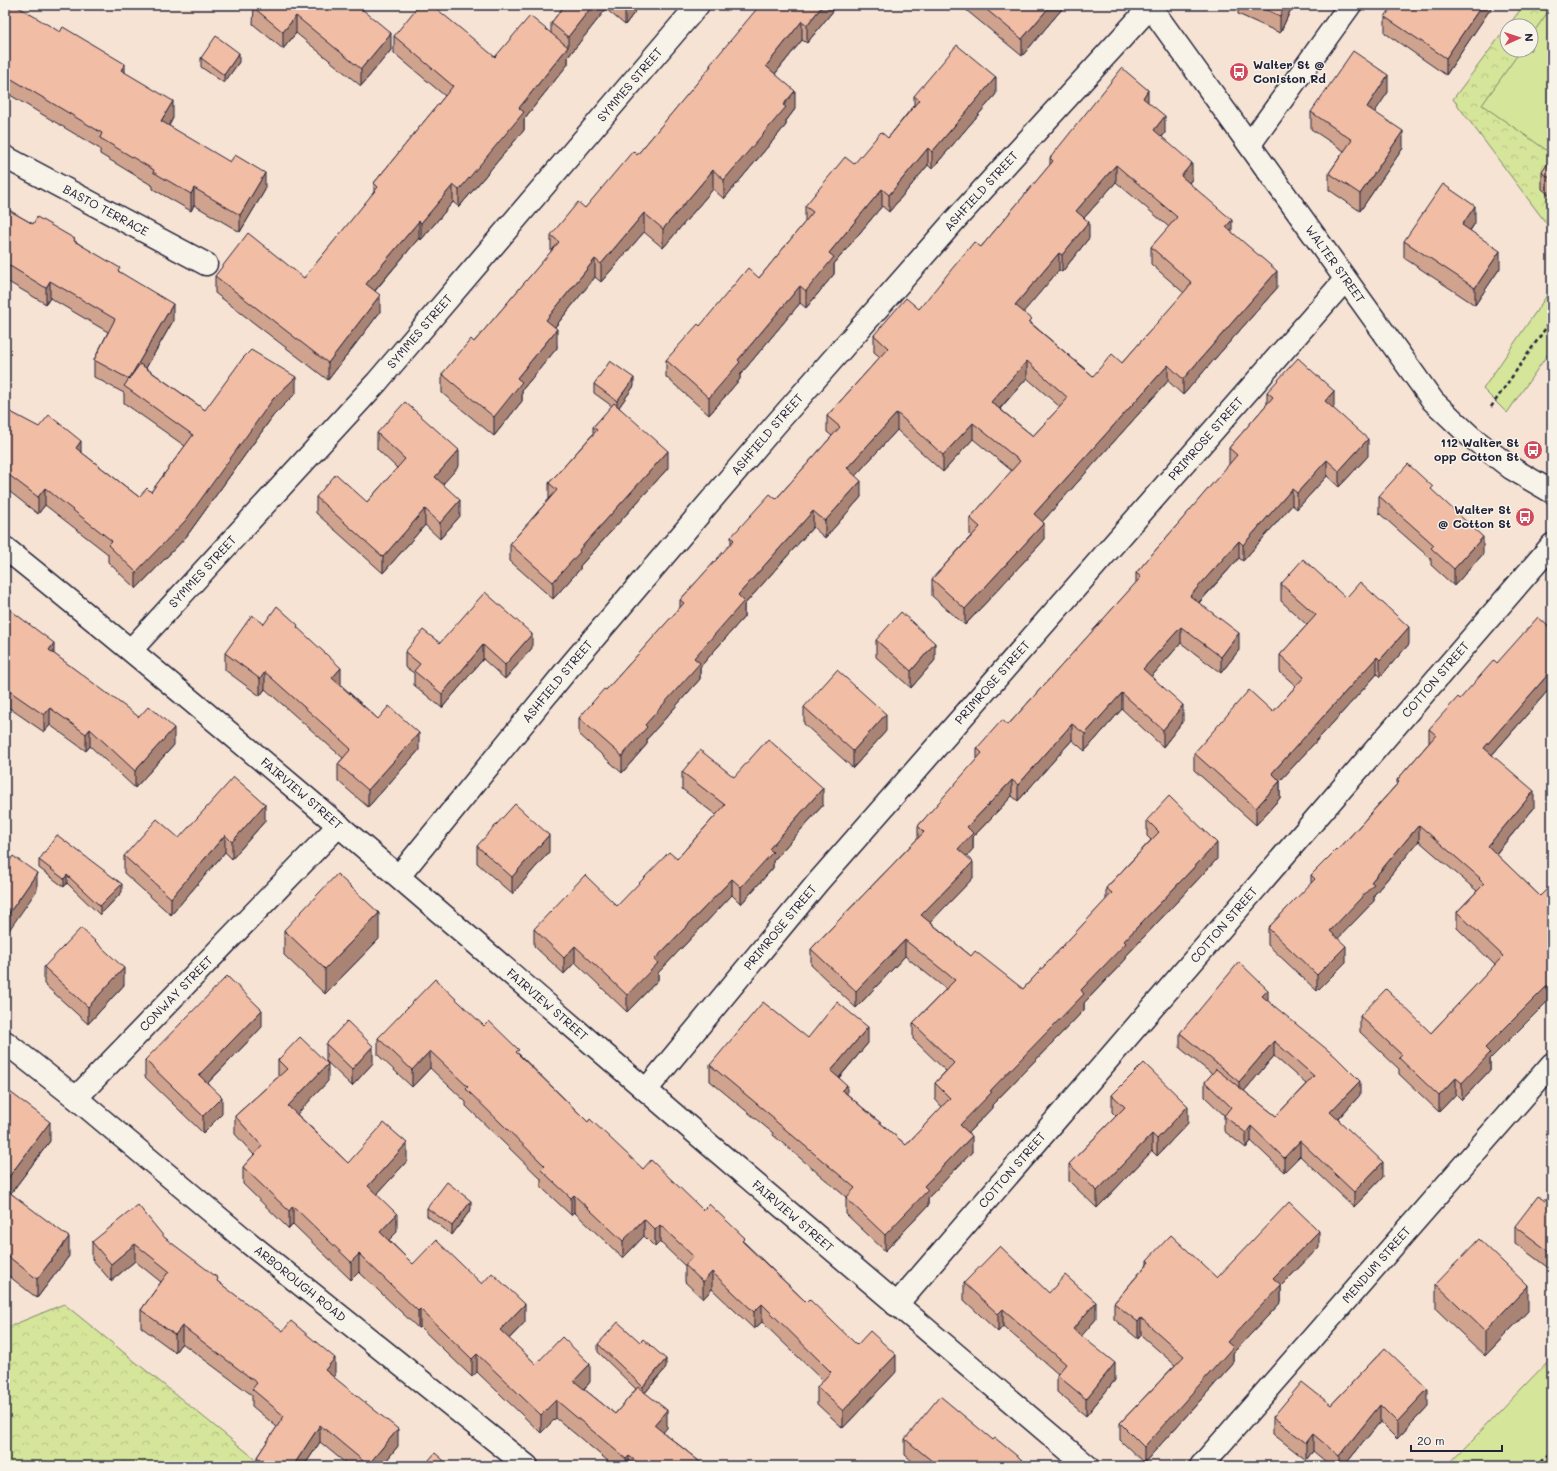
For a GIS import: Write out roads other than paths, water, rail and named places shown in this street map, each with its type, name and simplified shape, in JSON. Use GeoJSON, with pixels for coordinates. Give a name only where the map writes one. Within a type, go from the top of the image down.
{"type":"FeatureCollection","features":[{"type":"Feature","properties":{"kind":"street","name":"SYMMES STREET"},"geometry":{"type":"LineString","coordinates":[[131,650],[377,382],[698,5]]}},
{"type":"Feature","properties":{"kind":"street"},"geometry":{"type":"LineString","coordinates":[[1250,144],[1350,5]]}},
{"type":"Feature","properties":{"kind":"street","name":"WALTER STREET"},"geometry":{"type":"LineString","coordinates":[[1150,6],[1433,401],[1470,436],[1511,468],[1552,492]]}},
{"type":"Feature","properties":{"kind":"street","name":"ASHFIELD STREET"},"geometry":{"type":"LineString","coordinates":[[399,876],[570,666],[771,430],[955,220],[1150,6]]}},
{"type":"Feature","properties":{"kind":"street","name":"BASTO TERRACE"},"geometry":{"type":"LineString","coordinates":[[5,157],[206,264]]}},
{"type":"Feature","properties":{"kind":"street","name":"PRIMROSE STREET"},"geometry":{"type":"LineString","coordinates":[[646,1090],[818,882],[1345,280]]}},
{"type":"Feature","properties":{"kind":"street","name":"COTTON STREET"},"geometry":{"type":"LineString","coordinates":[[896,1305],[1552,545]]}},
{"type":"Feature","properties":{"kind":"street","name":"FAIRVIEW STREET"},"geometry":{"type":"LineString","coordinates":[[5,548],[131,650],[339,825],[896,1305],[1087,1466]]}},
{"type":"Feature","properties":{"kind":"street","name":"CONWAY STREET"},"geometry":{"type":"LineString","coordinates":[[76,1098],[339,825]]}},
{"type":"Feature","properties":{"kind":"street"},"geometry":{"type":"LineString","coordinates":[[5,1042],[76,1098]]}},
{"type":"Feature","properties":{"kind":"street","name":"MENDUM STREET"},"geometry":{"type":"LineString","coordinates":[[1201,1466],[1552,1064]]}},
{"type":"Feature","properties":{"kind":"street","name":"ARBOROUGH ROAD"},"geometry":{"type":"LineString","coordinates":[[76,1098],[250,1244],[527,1466]]}},
{"type":"Feature","properties":{"kind":"place","name":"Walter St @ Coniston Rd"},"geometry":{"type":"Point","coordinates":[1239,72]}},
{"type":"Feature","properties":{"kind":"place","name":"112 Walter St opp Cotton St"},"geometry":{"type":"Point","coordinates":[1533,450]}},
{"type":"Feature","properties":{"kind":"place","name":"Walter St @ Cotton St"},"geometry":{"type":"Point","coordinates":[1525,517]}}]}
